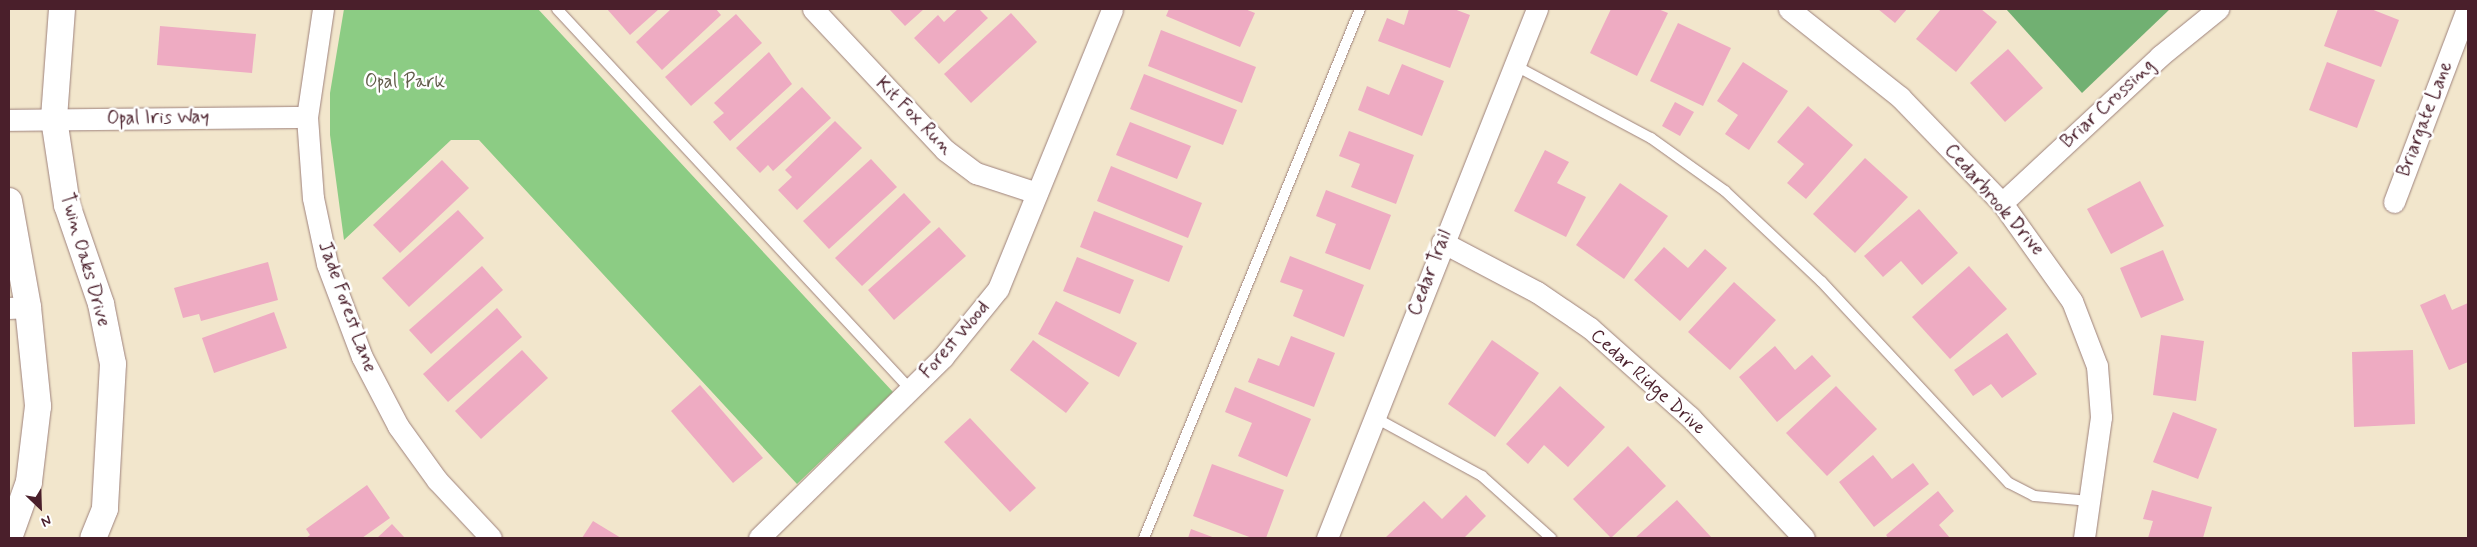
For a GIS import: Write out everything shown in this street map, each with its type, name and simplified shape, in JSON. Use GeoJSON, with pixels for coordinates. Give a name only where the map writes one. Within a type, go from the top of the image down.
{"type":"FeatureCollection","features":[{"type":"Feature","properties":{"kind":"street","name":"Twin Oaks Drive"},"geometry":{"type":"LineString","coordinates":[[62,9],[54,119],[67,205],[101,304],[113,364],[105,509],[93,538]]}},
{"type":"Feature","properties":{"kind":"street","name":"Jade Forest Lane"},"geometry":{"type":"LineString","coordinates":[[323,9],[307,117],[312,198],[323,245],[362,357],[398,426],[437,480],[491,538]]}},
{"type":"Feature","properties":{"kind":"street","name":"Kit Fox Run"},"geometry":{"type":"LineString","coordinates":[[813,9],[945,150],[976,173],[1037,193]]}},
{"type":"Feature","properties":{"kind":"street","name":"Cedar Trail"},"geometry":{"type":"LineString","coordinates":[[1327,538],[1442,242],[1537,9]]}},
{"type":"Feature","properties":{"kind":"street","name":"Cedarbrook Drive"},"geometry":{"type":"LineString","coordinates":[[1789,9],[1900,97],[2002,203],[2072,301],[2096,366],[2101,417],[2091,501],[2084,538]]}},
{"type":"Feature","properties":{"kind":"street","name":"Briar Crossing"},"geometry":{"type":"LineString","coordinates":[[2002,203],[2160,56],[2218,9]]}},
{"type":"Feature","properties":{"kind":"street","name":"Briargate Lane"},"geometry":{"type":"LineString","coordinates":[[2394,202],[2467,9]]}},
{"type":"Feature","properties":{"kind":"street","name":"Forest Wood"},"geometry":{"type":"LineString","coordinates":[[759,538],[971,326],[998,289],[1108,10]]}},
{"type":"Feature","properties":{"kind":"street","name":"Opal Iris Way"},"geometry":{"type":"LineString","coordinates":[[9,120],[307,117]]}},
{"type":"Feature","properties":{"kind":"street"},"geometry":{"type":"LineString","coordinates":[[9,201],[18,308],[38,406],[29,482],[9,538]]}},
{"type":"Feature","properties":{"kind":"street","name":"Cedar Ridge Drive"},"geometry":{"type":"LineString","coordinates":[[1442,242],[1537,292],[1598,334],[1690,417],[1804,538]]}},
{"type":"Feature","properties":{"kind":"lane"},"geometry":{"type":"LineString","coordinates":[[557,9],[910,389]]}},
{"type":"Feature","properties":{"kind":"lane"},"geometry":{"type":"LineString","coordinates":[[1144,538],[1360,9]]}},
{"type":"Feature","properties":{"kind":"lane"},"geometry":{"type":"LineString","coordinates":[[1514,65],[1652,138],[1725,192],[1821,281],[2009,483],[2034,496],[2091,501]]}},
{"type":"Feature","properties":{"kind":"lane"},"geometry":{"type":"LineString","coordinates":[[1374,417],[1482,476],[1551,538]]}},
{"type":"Feature","properties":{"kind":"green space","name":"Opal Park"},"geometry":{"type":"Polygon","coordinates":[[[344,9],[538,9],[893,392],[797,484],[479,140],[451,140],[344,240],[330,135],[330,93],[344,9]]]}},
{"type":"Feature","properties":{"kind":"green space"},"geometry":{"type":"Polygon","coordinates":[[[2006,9],[2170,9],[2082,93],[2006,9]]]}},
{"type":"Feature","properties":{"kind":"building"},"geometry":{"type":"Polygon","coordinates":[[[607,9],[659,9],[630,35],[607,9]]]}},
{"type":"Feature","properties":{"kind":"building"},"geometry":{"type":"Polygon","coordinates":[[[671,9],[716,9],[721,15],[662,70],[636,42],[671,9]]]}},
{"type":"Feature","properties":{"kind":"building"},"geometry":{"type":"Polygon","coordinates":[[[889,9],[924,9],[905,26],[889,9]]]}},
{"type":"Feature","properties":{"kind":"building"},"geometry":{"type":"Polygon","coordinates":[[[958,9],[979,9],[988,18],[939,64],[914,38],[938,15],[944,22],[958,9]]]}},
{"type":"Feature","properties":{"kind":"building"},"geometry":{"type":"Polygon","coordinates":[[[1169,9],[1245,9],[1255,13],[1240,47],[1166,16],[1169,9]]]}},
{"type":"Feature","properties":{"kind":"building"},"geometry":{"type":"Polygon","coordinates":[[[1409,9],[1454,9],[1470,15],[1450,68],[1378,41],[1387,18],[1404,25],[1409,9]]]}},
{"type":"Feature","properties":{"kind":"building"},"geometry":{"type":"Polygon","coordinates":[[[1611,9],[1658,9],[1668,13],[1637,76],[1590,53],[1611,9]]]}},
{"type":"Feature","properties":{"kind":"building"},"geometry":{"type":"Polygon","coordinates":[[[1878,9],[1907,9],[1895,23],[1878,9]]]}},
{"type":"Feature","properties":{"kind":"building"},"geometry":{"type":"Polygon","coordinates":[[[1941,9],[1981,9],[1997,22],[1956,72],[1916,39],[1941,9]]]}},
{"type":"Feature","properties":{"kind":"building"},"geometry":{"type":"Polygon","coordinates":[[[2338,9],[2371,9],[2399,20],[2381,67],[2324,46],[2338,9]]]}},
{"type":"Feature","properties":{"kind":"building"},"geometry":{"type":"Polygon","coordinates":[[[1011,13],[1037,42],[971,103],[944,74],[1011,13]]]}},
{"type":"Feature","properties":{"kind":"building"},"geometry":{"type":"Polygon","coordinates":[[[736,14],[762,43],[691,106],[665,77],[736,14]]]}},
{"type":"Feature","properties":{"kind":"building"},"geometry":{"type":"Polygon","coordinates":[[[1678,23],[1731,48],[1703,106],[1650,81],[1678,23]]]}},
{"type":"Feature","properties":{"kind":"building"},"geometry":{"type":"Polygon","coordinates":[[[160,26],[256,34],[252,73],[157,65],[160,26]]]}},
{"type":"Feature","properties":{"kind":"building"},"geometry":{"type":"Polygon","coordinates":[[[1161,30],[1256,67],[1242,103],[1148,66],[1161,30]]]}},
{"type":"Feature","properties":{"kind":"building"},"geometry":{"type":"Polygon","coordinates":[[[2008,49],[2043,88],[2005,122],[1970,83],[2008,49]]]}},
{"type":"Feature","properties":{"kind":"building"},"geometry":{"type":"Polygon","coordinates":[[[769,52],[792,84],[730,141],[713,122],[724,113],[714,103],[769,52]]]}},
{"type":"Feature","properties":{"kind":"building"},"geometry":{"type":"Polygon","coordinates":[[[1743,62],[1788,91],[1749,150],[1725,134],[1738,115],[1717,101],[1743,62]]]}},
{"type":"Feature","properties":{"kind":"building"},"geometry":{"type":"Polygon","coordinates":[[[2327,62],[2375,80],[2357,128],[2309,110],[2327,62]]]}},
{"type":"Feature","properties":{"kind":"building"},"geometry":{"type":"Polygon","coordinates":[[[1402,64],[1444,81],[1422,136],[1358,110],[1367,86],[1389,95],[1402,64]]]}},
{"type":"Feature","properties":{"kind":"building"},"geometry":{"type":"Polygon","coordinates":[[[1144,74],[1237,110],[1223,145],[1130,109],[1144,74]]]}},
{"type":"Feature","properties":{"kind":"building"},"geometry":{"type":"Polygon","coordinates":[[[802,87],[831,118],[773,171],[768,165],[760,173],[736,148],[802,87]]]}},
{"type":"Feature","properties":{"kind":"building"},"geometry":{"type":"Polygon","coordinates":[[[1675,102],[1694,112],[1680,136],[1662,126],[1675,102]]]}},
{"type":"Feature","properties":{"kind":"building"},"geometry":{"type":"Polygon","coordinates":[[[1808,106],[1853,145],[1806,199],[1787,183],[1804,164],[1777,142],[1808,106]]]}},
{"type":"Feature","properties":{"kind":"building"},"geometry":{"type":"Polygon","coordinates":[[[835,121],[862,148],[797,210],[778,190],[792,177],[785,170],[835,121]]]}},
{"type":"Feature","properties":{"kind":"building"},"geometry":{"type":"Polygon","coordinates":[[[1130,122],[1191,146],[1177,179],[1116,155],[1130,122]]]}},
{"type":"Feature","properties":{"kind":"building"},"geometry":{"type":"Polygon","coordinates":[[[1349,131],[1414,155],[1396,204],[1351,187],[1360,164],[1339,156],[1349,131]]]}},
{"type":"Feature","properties":{"kind":"building"},"geometry":{"type":"Polygon","coordinates":[[[1545,150],[1569,162],[1557,183],[1586,197],[1566,237],[1514,211],[1545,150]]]}},
{"type":"Feature","properties":{"kind":"building"},"geometry":{"type":"Polygon","coordinates":[[[1865,158],[1908,197],[1855,253],[1813,214],[1865,158]]]}},
{"type":"Feature","properties":{"kind":"building"},"geometry":{"type":"Polygon","coordinates":[[[871,159],[897,187],[829,249],[803,221],[871,159]]]}},
{"type":"Feature","properties":{"kind":"building"},"geometry":{"type":"Polygon","coordinates":[[[442,160],[469,188],[400,253],[373,225],[442,160]]]}},
{"type":"Feature","properties":{"kind":"building"},"geometry":{"type":"Polygon","coordinates":[[[1111,166],[1202,203],[1188,238],[1097,201],[1111,166]]]}},
{"type":"Feature","properties":{"kind":"building"},"geometry":{"type":"Polygon","coordinates":[[[2140,181],[2164,226],[2111,254],[2087,209],[2140,181]]]}},
{"type":"Feature","properties":{"kind":"building"},"geometry":{"type":"Polygon","coordinates":[[[1620,183],[1668,216],[1624,279],[1576,245],[1620,183]]]}},
{"type":"Feature","properties":{"kind":"building"},"geometry":{"type":"Polygon","coordinates":[[[1326,190],[1391,215],[1370,270],[1325,253],[1336,224],[1316,216],[1326,190]]]}},
{"type":"Feature","properties":{"kind":"building"},"geometry":{"type":"Polygon","coordinates":[[[904,193],[931,222],[862,286],[835,258],[904,193]]]}},
{"type":"Feature","properties":{"kind":"building"},"geometry":{"type":"Polygon","coordinates":[[[1919,209],[1958,253],[1922,285],[1901,261],[1883,277],[1864,256],[1919,209]]]}},
{"type":"Feature","properties":{"kind":"building"},"geometry":{"type":"Polygon","coordinates":[[[458,210],[484,238],[409,307],[382,278],[458,210]]]}},
{"type":"Feature","properties":{"kind":"building"},"geometry":{"type":"Polygon","coordinates":[[[1094,211],[1183,246],[1169,282],[1080,247],[1094,211]]]}},
{"type":"Feature","properties":{"kind":"building"},"geometry":{"type":"Polygon","coordinates":[[[939,227],[966,256],[894,320],[868,290],[939,227]]]}},
{"type":"Feature","properties":{"kind":"building"},"geometry":{"type":"Polygon","coordinates":[[[1664,247],[1688,268],[1705,249],[1727,268],[1680,321],[1634,280],[1664,247]]]}},
{"type":"Feature","properties":{"kind":"building"},"geometry":{"type":"Polygon","coordinates":[[[2163,250],[2184,300],[2141,318],[2120,268],[2163,250]]]}},
{"type":"Feature","properties":{"kind":"building"},"geometry":{"type":"Polygon","coordinates":[[[1290,256],[1364,285],[1344,337],[1293,316],[1303,290],[1280,282],[1290,256]]]}},
{"type":"Feature","properties":{"kind":"building"},"geometry":{"type":"Polygon","coordinates":[[[1077,257],[1134,280],[1120,314],[1063,291],[1077,257]]]}},
{"type":"Feature","properties":{"kind":"building"},"geometry":{"type":"Polygon","coordinates":[[[268,262],[278,300],[201,321],[199,314],[183,318],[174,288],[268,262]]]}},
{"type":"Feature","properties":{"kind":"building"},"geometry":{"type":"Polygon","coordinates":[[[482,266],[503,290],[431,354],[409,330],[482,266]]]}},
{"type":"Feature","properties":{"kind":"building"},"geometry":{"type":"Polygon","coordinates":[[[1969,266],[2007,309],[1950,359],[1912,317],[1969,266]]]}},
{"type":"Feature","properties":{"kind":"building"},"geometry":{"type":"Polygon","coordinates":[[[1734,282],[1776,320],[1730,370],[1688,332],[1734,282]]]}},
{"type":"Feature","properties":{"kind":"building"},"geometry":{"type":"Polygon","coordinates":[[[2445,294],[2452,310],[2468,303],[2468,362],[2449,370],[2420,305],[2445,294]]]}},
{"type":"Feature","properties":{"kind":"building"},"geometry":{"type":"Polygon","coordinates":[[[1056,301],[1137,343],[1119,377],[1038,334],[1056,301]]]}},
{"type":"Feature","properties":{"kind":"building"},"geometry":{"type":"Polygon","coordinates":[[[497,308],[522,337],[448,402],[423,374],[497,308]]]}},
{"type":"Feature","properties":{"kind":"building"},"geometry":{"type":"Polygon","coordinates":[[[274,312],[287,348],[214,373],[202,338],[274,312]]]}},
{"type":"Feature","properties":{"kind":"building"},"geometry":{"type":"Polygon","coordinates":[[[2007,333],[2037,374],[2002,398],[1991,384],[1973,396],[1954,370],[2007,333]]]}},
{"type":"Feature","properties":{"kind":"building"},"geometry":{"type":"Polygon","coordinates":[[[2161,335],[2204,341],[2196,401],[2153,395],[2161,335]]]}},
{"type":"Feature","properties":{"kind":"building"},"geometry":{"type":"Polygon","coordinates":[[[1291,336],[1335,353],[1314,407],[1248,382],[1258,358],[1279,366],[1291,336]]]}},
{"type":"Feature","properties":{"kind":"building"},"geometry":{"type":"Polygon","coordinates":[[[1033,340],[1089,383],[1066,413],[1010,370],[1033,340]]]}},
{"type":"Feature","properties":{"kind":"building"},"geometry":{"type":"Polygon","coordinates":[[[1492,340],[1539,373],[1495,437],[1448,404],[1492,340]]]}},
{"type":"Feature","properties":{"kind":"building"},"geometry":{"type":"Polygon","coordinates":[[[1775,346],[1795,370],[1812,355],[1831,376],[1777,422],[1739,377],[1775,346]]]}},
{"type":"Feature","properties":{"kind":"building"},"geometry":{"type":"Polygon","coordinates":[[[522,350],[548,378],[481,439],[455,411],[522,350]]]}},
{"type":"Feature","properties":{"kind":"building"},"geometry":{"type":"Polygon","coordinates":[[[2413,350],[2415,424],[2354,427],[2352,352],[2413,350]]]}},
{"type":"Feature","properties":{"kind":"building"},"geometry":{"type":"Polygon","coordinates":[[[700,385],[763,458],[733,483],[671,411],[700,385]]]}},
{"type":"Feature","properties":{"kind":"building"},"geometry":{"type":"Polygon","coordinates":[[[1560,386],[1605,427],[1568,467],[1544,445],[1528,464],[1506,444],[1560,386]]]}},
{"type":"Feature","properties":{"kind":"building"},"geometry":{"type":"Polygon","coordinates":[[[1836,386],[1877,429],[1827,476],[1786,433],[1836,386]]]}},
{"type":"Feature","properties":{"kind":"building"},"geometry":{"type":"Polygon","coordinates":[[[1235,387],[1311,419],[1287,477],[1238,456],[1252,423],[1225,412],[1235,387]]]}},
{"type":"Feature","properties":{"kind":"building"},"geometry":{"type":"Polygon","coordinates":[[[2173,412],[2217,429],[2198,479],[2153,462],[2173,412]]]}},
{"type":"Feature","properties":{"kind":"building"},"geometry":{"type":"Polygon","coordinates":[[[970,418],[1036,488],[1010,512],[944,442],[970,418]]]}},
{"type":"Feature","properties":{"kind":"building"},"geometry":{"type":"Polygon","coordinates":[[[1628,446],[1666,486],[1611,538],[1573,499],[1628,446]]]}},
{"type":"Feature","properties":{"kind":"building"},"geometry":{"type":"Polygon","coordinates":[[[1873,455],[1892,479],[1913,463],[1929,484],[1874,527],[1839,482],[1873,455]]]}},
{"type":"Feature","properties":{"kind":"building"},"geometry":{"type":"Polygon","coordinates":[[[1212,464],[1284,490],[1266,538],[1252,538],[1193,516],[1212,464]]]}},
{"type":"Feature","properties":{"kind":"building"},"geometry":{"type":"Polygon","coordinates":[[[367,485],[390,518],[362,538],[306,538],[310,535],[306,529],[367,485]]]}},
{"type":"Feature","properties":{"kind":"building"},"geometry":{"type":"Polygon","coordinates":[[[2152,490],[2212,507],[2203,538],[2148,538],[2153,521],[2143,519],[2152,490]]]}},
{"type":"Feature","properties":{"kind":"building"},"geometry":{"type":"Polygon","coordinates":[[[1938,491],[1954,511],[1939,525],[1950,538],[1888,538],[1886,535],[1938,491]]]}},
{"type":"Feature","properties":{"kind":"building"},"geometry":{"type":"Polygon","coordinates":[[[1466,495],[1486,516],[1464,538],[1385,538],[1424,501],[1442,519],[1466,495]]]}},
{"type":"Feature","properties":{"kind":"building"},"geometry":{"type":"Polygon","coordinates":[[[1677,500],[1712,538],[1635,538],[1677,500]]]}},
{"type":"Feature","properties":{"kind":"building"},"geometry":{"type":"Polygon","coordinates":[[[593,521],[621,538],[582,538],[593,521]]]}},
{"type":"Feature","properties":{"kind":"building"},"geometry":{"type":"Polygon","coordinates":[[[392,524],[405,538],[377,538],[392,524]]]}},
{"type":"Feature","properties":{"kind":"building"},"geometry":{"type":"Polygon","coordinates":[[[1191,529],[1215,538],[1188,538],[1191,529]]]}}]}
